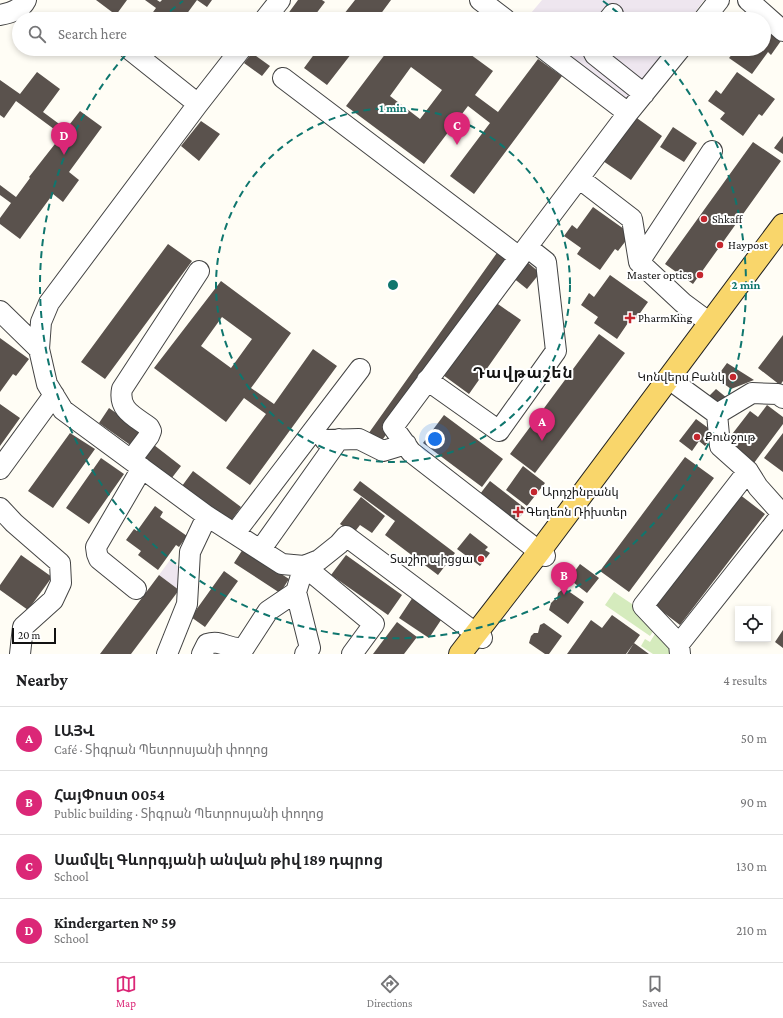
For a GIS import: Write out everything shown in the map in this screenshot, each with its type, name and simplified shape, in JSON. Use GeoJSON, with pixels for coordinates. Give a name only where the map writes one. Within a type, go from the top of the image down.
{"type":"FeatureCollection","features":[{"type":"Feature","properties":{"kind":"main road"},"geometry":{"type":"LineString","coordinates":[[673,381],[710,323],[783,225]]}},
{"type":"Feature","properties":{"kind":"main road"},"geometry":{"type":"LineString","coordinates":[[460,654],[475,642],[783,239]]}},
{"type":"Feature","properties":{"kind":"lane"},"geometry":{"type":"LineString","coordinates":[[0,15],[18,10],[26,0]]}},
{"type":"Feature","properties":{"kind":"lane"},"geometry":{"type":"LineString","coordinates":[[271,12],[280,0]]}},
{"type":"Feature","properties":{"kind":"lane"},"geometry":{"type":"LineString","coordinates":[[480,0],[496,12]]}},
{"type":"Feature","properties":{"kind":"lane"},"geometry":{"type":"LineString","coordinates":[[710,12],[719,0]]}},
{"type":"Feature","properties":{"kind":"lane"},"geometry":{"type":"LineString","coordinates":[[748,0],[762,12]]}},
{"type":"Feature","properties":{"kind":"lane"},"geometry":{"type":"LineString","coordinates":[[771,20],[783,31]]}},
{"type":"Feature","properties":{"kind":"lane"},"geometry":{"type":"LineString","coordinates":[[138,56],[198,104]]}},
{"type":"Feature","properties":{"kind":"lane"},"geometry":{"type":"LineString","coordinates":[[236,56],[49,303],[42,322],[39,349],[47,384],[63,410],[207,516],[235,532],[282,564],[304,566],[319,560],[339,544],[346,536],[475,642]]}},
{"type":"Feature","properties":{"kind":"lane"},"geometry":{"type":"LineString","coordinates":[[553,56],[628,113]]}},
{"type":"Feature","properties":{"kind":"lane"},"geometry":{"type":"LineString","coordinates":[[596,56],[644,94]]}},
{"type":"Feature","properties":{"kind":"lane"},"geometry":{"type":"LineString","coordinates":[[542,554],[410,452],[393,427],[628,113],[674,56]]}},
{"type":"Feature","properties":{"kind":"lane"},"geometry":{"type":"LineString","coordinates":[[283,78],[523,252],[546,262],[556,351],[499,431],[428,380]]}},
{"type":"Feature","properties":{"kind":"lane"},"geometry":{"type":"LineString","coordinates":[[639,262],[712,152]]}},
{"type":"Feature","properties":{"kind":"lane"},"geometry":{"type":"LineString","coordinates":[[580,179],[632,219],[639,262],[683,303],[710,323]]}},
{"type":"Feature","properties":{"kind":"lane"},"geometry":{"type":"LineString","coordinates":[[136,589],[99,559],[96,554],[98,542],[137,464],[151,431],[149,427],[125,408],[122,403],[122,390],[199,271]]}},
{"type":"Feature","properties":{"kind":"lane"},"geometry":{"type":"LineString","coordinates":[[0,311],[39,349]]}},
{"type":"Feature","properties":{"kind":"lane"},"geometry":{"type":"LineString","coordinates":[[235,532],[360,369]]}},
{"type":"Feature","properties":{"kind":"lane"},"geometry":{"type":"LineString","coordinates":[[673,381],[717,414],[720,446],[748,471],[758,487],[782,515],[680,649],[643,606],[748,471]]}},
{"type":"Feature","properties":{"kind":"lane"},"geometry":{"type":"LineString","coordinates":[[717,414],[752,393],[778,394],[783,398]]}},
{"type":"Feature","properties":{"kind":"lane"},"geometry":{"type":"LineString","coordinates":[[0,469],[54,395]]}},
{"type":"Feature","properties":{"kind":"lane"},"geometry":{"type":"LineString","coordinates":[[261,549],[339,439]]}},
{"type":"Feature","properties":{"kind":"lane"},"geometry":{"type":"LineString","coordinates":[[306,440],[359,439],[383,451],[406,444]]}},
{"type":"Feature","properties":{"kind":"lane"},"geometry":{"type":"LineString","coordinates":[[0,508],[14,524],[60,563],[61,583],[53,600],[23,627],[20,654]]}},
{"type":"Feature","properties":{"kind":"lane"},"geometry":{"type":"LineString","coordinates":[[167,654],[187,604],[190,552],[207,516]]}},
{"type":"Feature","properties":{"kind":"lane"},"geometry":{"type":"LineString","coordinates":[[304,566],[296,592],[310,648],[305,654]]}},
{"type":"Feature","properties":{"kind":"lane"},"geometry":{"type":"LineString","coordinates":[[304,566],[374,624],[352,654]]}},
{"type":"Feature","properties":{"kind":"lane"},"geometry":{"type":"LineString","coordinates":[[202,654],[207,644],[215,642],[234,649],[244,648],[268,610],[296,592]]}},
{"type":"Feature","properties":{"kind":"shaded area"},"geometry":{"type":"Polygon","coordinates":[[[542,0],[704,0],[695,12],[532,12],[542,0]]]}},
{"type":"Feature","properties":{"kind":"shaded area"},"geometry":{"type":"Polygon","coordinates":[[[571,56],[662,56],[629,100],[571,56]]]}},
{"type":"Feature","properties":{"kind":"shaded area"},"geometry":{"type":"Polygon","coordinates":[[[170,560],[190,576],[179,590],[159,575],[170,560]]]}},
{"type":"Feature","properties":{"kind":"green space"},"geometry":{"type":"Polygon","coordinates":[[[614,592],[659,622],[650,636],[605,605],[614,592]]]}},
{"type":"Feature","properties":{"kind":"green space"},"geometry":{"type":"Polygon","coordinates":[[[661,624],[677,654],[653,654],[641,646],[645,639],[650,642],[661,624]]]}},
{"type":"Feature","properties":{"kind":"building"},"geometry":{"type":"Polygon","coordinates":[[[96,0],[127,0],[118,12],[112,12],[96,0]]]}},
{"type":"Feature","properties":{"kind":"building"},"geometry":{"type":"Polygon","coordinates":[[[145,0],[157,0],[160,2],[162,0],[197,0],[188,12],[153,12],[156,8],[145,0]]]}},
{"type":"Feature","properties":{"kind":"building"},"geometry":{"type":"Polygon","coordinates":[[[197,0],[212,0],[207,7],[197,0]]]}},
{"type":"Feature","properties":{"kind":"building"},"geometry":{"type":"Polygon","coordinates":[[[298,0],[322,0],[325,2],[317,12],[289,12],[298,0]]]}},
{"type":"Feature","properties":{"kind":"building"},"geometry":{"type":"Polygon","coordinates":[[[355,0],[391,0],[382,12],[346,12],[355,0]]]}},
{"type":"Feature","properties":{"kind":"building"},"geometry":{"type":"Polygon","coordinates":[[[771,29],[783,38],[771,55],[771,29]]]}},
{"type":"Feature","properties":{"kind":"building"},"geometry":{"type":"Polygon","coordinates":[[[250,56],[256,56],[270,66],[262,76],[244,63],[250,56]]]}},
{"type":"Feature","properties":{"kind":"building"},"geometry":{"type":"Polygon","coordinates":[[[313,56],[350,56],[327,85],[304,68],[313,56]]]}},
{"type":"Feature","properties":{"kind":"building"},"geometry":{"type":"Polygon","coordinates":[[[384,56],[473,56],[493,71],[475,95],[498,112],[538,59],[562,76],[474,194],[450,176],[490,123],[468,106],[424,164],[346,106],[384,56]],[[411,67],[390,96],[420,119],[442,90],[411,67]]]}},
{"type":"Feature","properties":{"kind":"building"},"geometry":{"type":"Polygon","coordinates":[[[731,56],[765,56],[752,74],[729,58],[731,56]]]}},
{"type":"Feature","properties":{"kind":"building"},"geometry":{"type":"Polygon","coordinates":[[[37,72],[60,89],[43,112],[66,129],[80,111],[102,127],[69,172],[79,180],[63,202],[53,194],[20,239],[0,224],[0,218],[11,203],[0,195],[0,185],[16,197],[30,178],[29,177],[62,135],[16,101],[4,118],[0,115],[0,80],[20,94],[37,72]]]}},
{"type":"Feature","properties":{"kind":"building"},"geometry":{"type":"Polygon","coordinates":[[[737,72],[775,99],[762,116],[759,114],[743,136],[720,119],[725,113],[708,101],[716,90],[721,94],[737,72]]]}},
{"type":"Feature","properties":{"kind":"building"},"geometry":{"type":"Polygon","coordinates":[[[634,116],[662,136],[631,180],[603,161],[634,116]]]}},
{"type":"Feature","properties":{"kind":"building"},"geometry":{"type":"Polygon","coordinates":[[[201,121],[220,134],[199,161],[181,146],[201,121]]]}},
{"type":"Feature","properties":{"kind":"building"},"geometry":{"type":"Polygon","coordinates":[[[673,127],[697,143],[684,162],[660,147],[673,127]]]}},
{"type":"Feature","properties":{"kind":"building"},"geometry":{"type":"Polygon","coordinates":[[[783,136],[783,154],[774,148],[783,136]]]}},
{"type":"Feature","properties":{"kind":"building"},"geometry":{"type":"Polygon","coordinates":[[[753,142],[781,161],[693,284],[665,264],[753,142]]]}},
{"type":"Feature","properties":{"kind":"building"},"geometry":{"type":"Polygon","coordinates":[[[593,207],[631,234],[618,251],[615,249],[600,270],[577,254],[581,248],[564,236],[572,225],[577,229],[593,207]]]}},
{"type":"Feature","properties":{"kind":"building"},"geometry":{"type":"Polygon","coordinates":[[[168,244],[192,261],[105,379],[81,362],[168,244]]]}},
{"type":"Feature","properties":{"kind":"building"},"geometry":{"type":"Polygon","coordinates":[[[499,250],[511,259],[378,446],[366,437],[499,250]]]}},
{"type":"Feature","properties":{"kind":"building"},"geometry":{"type":"Polygon","coordinates":[[[526,261],[540,273],[527,289],[512,277],[526,261]]]}},
{"type":"Feature","properties":{"kind":"building"},"geometry":{"type":"Polygon","coordinates":[[[610,275],[648,302],[635,320],[632,317],[617,339],[594,323],[598,317],[581,305],[589,293],[594,297],[610,275]]]}},
{"type":"Feature","properties":{"kind":"building"},"geometry":{"type":"Polygon","coordinates":[[[221,281],[291,333],[251,388],[274,404],[313,349],[337,366],[250,485],[226,468],[266,414],[244,398],[226,422],[154,368],[221,281]],[[222,317],[201,346],[231,368],[252,339],[222,317]]]}},
{"type":"Feature","properties":{"kind":"building"},"geometry":{"type":"Polygon","coordinates":[[[495,302],[521,320],[469,394],[443,375],[495,302]]]}},
{"type":"Feature","properties":{"kind":"building"},"geometry":{"type":"Polygon","coordinates":[[[599,334],[625,353],[535,473],[510,454],[599,334]]]}},
{"type":"Feature","properties":{"kind":"building"},"geometry":{"type":"Polygon","coordinates":[[[783,335],[783,381],[780,385],[758,368],[783,335]]]}},
{"type":"Feature","properties":{"kind":"building"},"geometry":{"type":"Polygon","coordinates":[[[0,338],[29,359],[16,376],[13,374],[0,392],[0,338]]]}},
{"type":"Feature","properties":{"kind":"building"},"geometry":{"type":"Polygon","coordinates":[[[727,363],[754,380],[731,389],[716,378],[727,363]]]}},
{"type":"Feature","properties":{"kind":"building"},"geometry":{"type":"Polygon","coordinates":[[[716,389],[727,398],[717,403],[709,396],[716,389]]]}},
{"type":"Feature","properties":{"kind":"building"},"geometry":{"type":"Polygon","coordinates":[[[0,404],[20,418],[0,446],[0,404]]]}},
{"type":"Feature","properties":{"kind":"building"},"geometry":{"type":"Polygon","coordinates":[[[767,405],[783,417],[783,424],[754,463],[726,442],[750,411],[758,417],[767,405]]]}},
{"type":"Feature","properties":{"kind":"building"},"geometry":{"type":"Polygon","coordinates":[[[109,408],[146,434],[136,449],[99,423],[109,408]]]}},
{"type":"Feature","properties":{"kind":"building"},"geometry":{"type":"Polygon","coordinates":[[[444,415],[503,459],[482,487],[423,443],[444,415]]]}},
{"type":"Feature","properties":{"kind":"building","name":"Քունջութ"},"geometry":{"type":"Polygon","coordinates":[[[696,419],[715,433],[705,446],[699,441],[692,451],[679,441],[696,419]]]}},
{"type":"Feature","properties":{"kind":"building"},"geometry":{"type":"Polygon","coordinates":[[[70,433],[95,449],[53,508],[28,491],[70,433]]]}},
{"type":"Feature","properties":{"kind":"building"},"geometry":{"type":"Polygon","coordinates":[[[783,433],[783,472],[764,458],[783,433]]]}},
{"type":"Feature","properties":{"kind":"building"},"geometry":{"type":"Polygon","coordinates":[[[154,445],[181,466],[171,479],[144,458],[154,445]]]}},
{"type":"Feature","properties":{"kind":"building"},"geometry":{"type":"Polygon","coordinates":[[[685,457],[714,478],[629,592],[600,571],[685,457]]]}},
{"type":"Feature","properties":{"kind":"building"},"geometry":{"type":"Polygon","coordinates":[[[101,458],[124,474],[89,524],[66,508],[101,458]]]}},
{"type":"Feature","properties":{"kind":"building"},"geometry":{"type":"Polygon","coordinates":[[[523,466],[545,483],[527,506],[506,490],[523,466]]]}},
{"type":"Feature","properties":{"kind":"building"},"geometry":{"type":"Polygon","coordinates":[[[193,471],[241,507],[230,522],[182,486],[193,471]]]}},
{"type":"Feature","properties":{"kind":"building"},"geometry":{"type":"Polygon","coordinates":[[[360,481],[455,553],[438,575],[385,535],[395,521],[353,490],[360,481]]]}},
{"type":"Feature","properties":{"kind":"building"},"geometry":{"type":"Polygon","coordinates":[[[490,481],[526,509],[516,522],[480,494],[490,481]]]}},
{"type":"Feature","properties":{"kind":"building"},"geometry":{"type":"Polygon","coordinates":[[[739,494],[765,514],[680,625],[655,606],[739,494]]]}},
{"type":"Feature","properties":{"kind":"building"},"geometry":{"type":"Polygon","coordinates":[[[361,497],[385,516],[372,533],[360,525],[353,534],[340,524],[361,497]]]}},
{"type":"Feature","properties":{"kind":"building"},"geometry":{"type":"Polygon","coordinates":[[[155,506],[163,512],[160,517],[187,536],[179,547],[176,545],[158,570],[138,555],[141,551],[126,540],[134,529],[137,531],[155,506]]]}},
{"type":"Feature","properties":{"kind":"building"},"geometry":{"type":"Polygon","coordinates":[[[470,533],[488,547],[485,550],[490,553],[480,566],[457,549],[470,533]]]}},
{"type":"Feature","properties":{"kind":"building"},"geometry":{"type":"Polygon","coordinates":[[[243,549],[289,579],[280,593],[234,563],[243,549]]]}},
{"type":"Feature","properties":{"kind":"building"},"geometry":{"type":"Polygon","coordinates":[[[21,555],[52,577],[28,610],[0,590],[0,585],[21,555]]]}},
{"type":"Feature","properties":{"kind":"building"},"geometry":{"type":"Polygon","coordinates":[[[346,555],[402,595],[388,615],[331,575],[346,555]]]}},
{"type":"Feature","properties":{"kind":"building"},"geometry":{"type":"Polygon","coordinates":[[[580,564],[599,578],[587,593],[569,579],[580,564]]]}},
{"type":"Feature","properties":{"kind":"building"},"geometry":{"type":"Polygon","coordinates":[[[224,571],[238,581],[205,627],[191,617],[224,571]]]}},
{"type":"Feature","properties":{"kind":"building"},"geometry":{"type":"Polygon","coordinates":[[[159,575],[179,590],[131,654],[100,654],[159,575]]]}},
{"type":"Feature","properties":{"kind":"building"},"geometry":{"type":"Polygon","coordinates":[[[564,588],[584,602],[568,624],[549,610],[551,603],[554,600],[557,600],[558,593],[564,588]]]}},
{"type":"Feature","properties":{"kind":"building"},"geometry":{"type":"Polygon","coordinates":[[[413,597],[443,617],[429,638],[399,618],[413,597]]]}},
{"type":"Feature","properties":{"kind":"building"},"geometry":{"type":"Polygon","coordinates":[[[612,615],[640,635],[626,654],[567,654],[591,620],[602,628],[612,615]]]}},
{"type":"Feature","properties":{"kind":"building"},"geometry":{"type":"Polygon","coordinates":[[[397,622],[417,637],[404,654],[373,654],[397,622]]]}},
{"type":"Feature","properties":{"kind":"building"},"geometry":{"type":"Polygon","coordinates":[[[544,623],[562,636],[549,654],[545,654],[529,643],[531,636],[534,633],[538,633],[540,625],[544,623]]]}},
{"type":"Feature","properties":{"kind":"building"},"geometry":{"type":"Polygon","coordinates":[[[783,630],[783,648],[775,642],[783,630]]]}},
{"type":"Feature","properties":{"kind":"building"},"geometry":{"type":"Polygon","coordinates":[[[634,643],[649,654],[627,654],[634,643]]]}},
{"type":"Feature","properties":{"kind":"place","name":"Սամվել Գևորգյանի անվան թիվ 189 դպրոց"},"geometry":{"type":"Point","coordinates":[457,145]}},
{"type":"Feature","properties":{"kind":"place","name":"Kindergarten № 59"},"geometry":{"type":"Point","coordinates":[64,155]}},
{"type":"Feature","properties":{"kind":"place","name":"Shkaff"},"geometry":{"type":"Point","coordinates":[704,219]}},
{"type":"Feature","properties":{"kind":"place","name":"Haypost"},"geometry":{"type":"Point","coordinates":[720,245]}},
{"type":"Feature","properties":{"kind":"place","name":"Master optics"},"geometry":{"type":"Point","coordinates":[700,275]}},
{"type":"Feature","properties":{"kind":"place","name":"PharmKing"},"geometry":{"type":"Point","coordinates":[630,318]}},
{"type":"Feature","properties":{"kind":"place","name":"Կոնվերս Բանկ"},"geometry":{"type":"Point","coordinates":[733,377]}},
{"type":"Feature","properties":{"kind":"place","name":"Քունջութ"},"geometry":{"type":"Point","coordinates":[697,437]}},
{"type":"Feature","properties":{"kind":"place","name":"ԼԱՅՎ"},"geometry":{"type":"Point","coordinates":[542,441]}},
{"type":"Feature","properties":{"kind":"place","name":"Արդշինբանկ"},"geometry":{"type":"Point","coordinates":[534,492]}},
{"type":"Feature","properties":{"kind":"place","name":"Գեդեոն Ռիխտեր"},"geometry":{"type":"Point","coordinates":[518,512]}},
{"type":"Feature","properties":{"kind":"place","name":"Տաշիր պիցցա"},"geometry":{"type":"Point","coordinates":[481,559]}},
{"type":"Feature","properties":{"kind":"place","name":"ՀայՓոստ 0054"},"geometry":{"type":"Point","coordinates":[564,595]}},
{"type":"Feature","properties":{"kind":"district","name":"Դավթաշեն"},"geometry":{"type":"Point","coordinates":[523,372]}}]}
